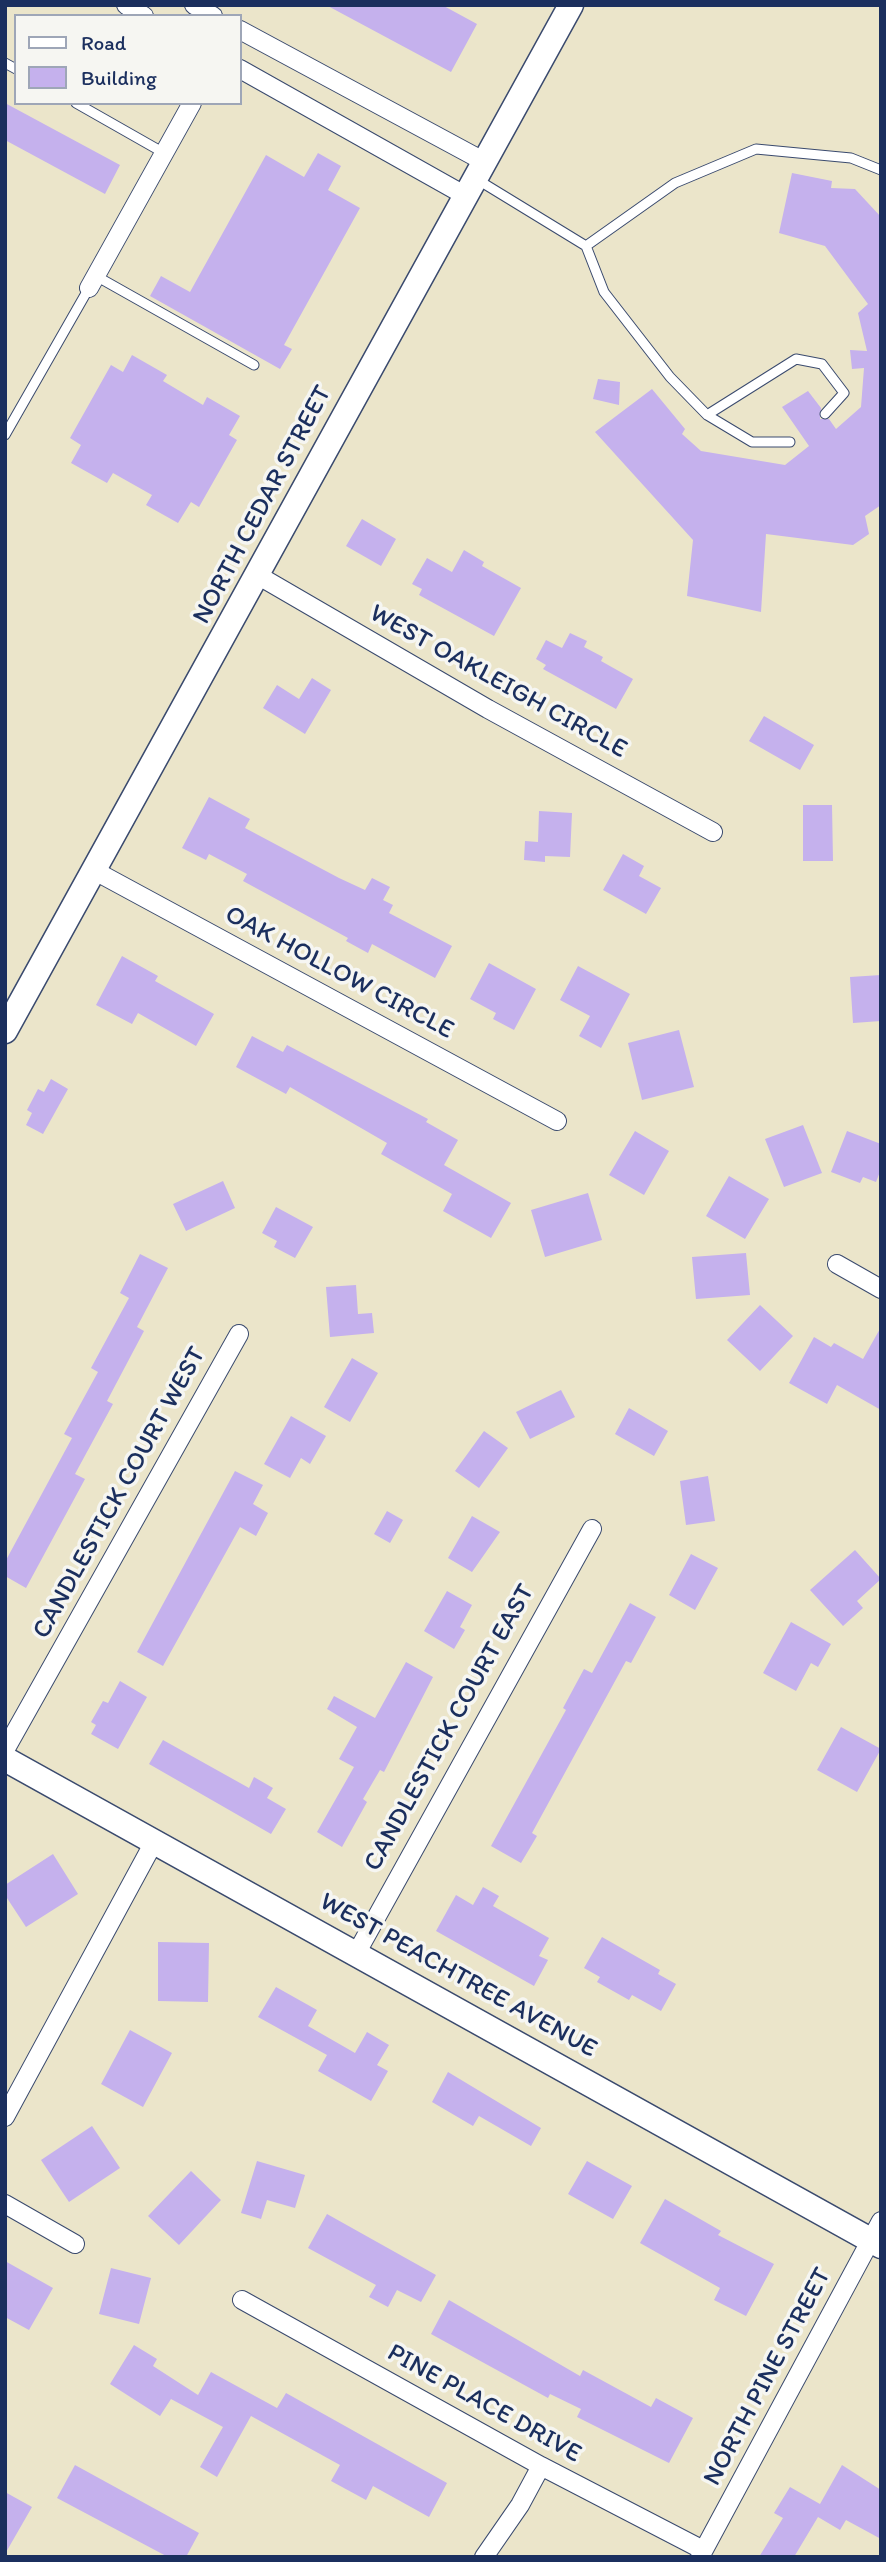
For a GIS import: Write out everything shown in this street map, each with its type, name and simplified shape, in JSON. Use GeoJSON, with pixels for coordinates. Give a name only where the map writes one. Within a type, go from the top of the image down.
{"type":"FeatureCollection","features":[{"type":"Feature","properties":{"kind":"street"},"geometry":{"type":"LineString","coordinates":[[194,5],[210,14]]}},
{"type":"Feature","properties":{"kind":"street","name":"NORTH CEDAR STREET"},"geometry":{"type":"LineString","coordinates":[[5,1031],[259,576],[571,5]]}},
{"type":"Feature","properties":{"kind":"street"},"geometry":{"type":"LineString","coordinates":[[242,31],[476,179]]}},
{"type":"Feature","properties":{"kind":"street"},"geometry":{"type":"LineString","coordinates":[[242,70],[476,179]]}},
{"type":"Feature","properties":{"kind":"street"},"geometry":{"type":"LineString","coordinates":[[93,282],[190,105]]}},
{"type":"Feature","properties":{"kind":"street","name":"WEST OAKLEIGH CIRCLE"},"geometry":{"type":"LineString","coordinates":[[259,576],[488,709],[713,832]]}},
{"type":"Feature","properties":{"kind":"street","name":"OAK HOLLOW CIRCLE"},"geometry":{"type":"LineString","coordinates":[[95,871],[556,1121]]}},
{"type":"Feature","properties":{"kind":"street"},"geometry":{"type":"LineString","coordinates":[[837,1264],[881,1289]]}},
{"type":"Feature","properties":{"kind":"street","name":"CANDLESTICK COURT WEST"},"geometry":{"type":"LineString","coordinates":[[5,1750],[239,1334]]}},
{"type":"Feature","properties":{"kind":"street","name":"CANDLESTICK COURT EAST"},"geometry":{"type":"LineString","coordinates":[[356,1954],[592,1529]]}},
{"type":"Feature","properties":{"kind":"street","name":"WEST PEACHTREE AVENUE"},"geometry":{"type":"LineString","coordinates":[[5,1759],[356,1954],[878,2236]]}},
{"type":"Feature","properties":{"kind":"street"},"geometry":{"type":"LineString","coordinates":[[5,2117],[154,1842]]}},
{"type":"Feature","properties":{"kind":"street"},"geometry":{"type":"LineString","coordinates":[[5,2204],[75,2244]]}},
{"type":"Feature","properties":{"kind":"street","name":"NORTH PINE STREET"},"geometry":{"type":"LineString","coordinates":[[701,2553],[878,2236]]}},
{"type":"Feature","properties":{"kind":"street","name":"PINE PLACE DRIVE"},"geometry":{"type":"LineString","coordinates":[[242,2300],[701,2553]]}},
{"type":"Feature","properties":{"kind":"street"},"geometry":{"type":"LineString","coordinates":[[484,2557],[520,2505],[541,2466]]}},
{"type":"Feature","properties":{"kind":"lane"},"geometry":{"type":"LineString","coordinates":[[80,105],[164,153]]}},
{"type":"Feature","properties":{"kind":"lane"},"geometry":{"type":"LineString","coordinates":[[586,246],[675,183],[757,149],[851,158],[881,170]]}},
{"type":"Feature","properties":{"kind":"lane"},"geometry":{"type":"LineString","coordinates":[[476,179],[586,246],[604,292],[670,377],[707,415],[752,442],[790,442]]}},
{"type":"Feature","properties":{"kind":"lane"},"geometry":{"type":"LineString","coordinates":[[5,435],[93,282],[254,365]]}},
{"type":"Feature","properties":{"kind":"lane"},"geometry":{"type":"LineString","coordinates":[[707,415],[796,359],[822,364],[844,393],[825,414]]}},
{"type":"Feature","properties":{"kind":"building"},"geometry":{"type":"Polygon","coordinates":[[[326,5],[442,5],[477,24],[451,72],[326,5]]]}},
{"type":"Feature","properties":{"kind":"building"},"geometry":{"type":"Polygon","coordinates":[[[5,103],[120,165],[105,194],[5,140],[5,103]]]}},
{"type":"Feature","properties":{"kind":"building"},"geometry":{"type":"Polygon","coordinates":[[[318,153],[341,166],[328,190],[360,208],[284,345],[292,349],[280,369],[150,296],[161,276],[190,292],[266,155],[304,177],[318,153]]]}},
{"type":"Feature","properties":{"kind":"building"},"geometry":{"type":"Polygon","coordinates":[[[792,173],[832,181],[831,188],[855,189],[881,217],[881,505],[865,516],[869,534],[853,545],[766,534],[761,612],[687,596],[693,540],[595,432],[652,389],[685,429],[682,434],[701,451],[785,465],[809,446],[782,407],[808,391],[821,408],[820,419],[829,419],[836,429],[861,407],[864,368],[852,369],[850,350],[867,351],[858,313],[868,304],[825,246],[779,233],[792,173]]]}},
{"type":"Feature","properties":{"kind":"building"},"geometry":{"type":"Polygon","coordinates":[[[132,355],[167,375],[163,381],[203,405],[207,397],[240,416],[229,435],[237,440],[199,507],[191,502],[178,523],[146,505],[152,495],[113,473],[107,483],[71,463],[81,445],[70,438],[111,365],[123,372],[132,355]]]}},
{"type":"Feature","properties":{"kind":"building"},"geometry":{"type":"Polygon","coordinates":[[[598,379],[620,382],[619,405],[593,399],[598,379]]]}},
{"type":"Feature","properties":{"kind":"building"},"geometry":{"type":"Polygon","coordinates":[[[362,519],[396,539],[381,566],[346,546],[362,519]]]}},
{"type":"Feature","properties":{"kind":"building"},"geometry":{"type":"Polygon","coordinates":[[[464,550],[484,562],[482,566],[521,588],[494,636],[419,595],[422,589],[412,584],[427,558],[452,572],[464,550]]]}},
{"type":"Feature","properties":{"kind":"building"},"geometry":{"type":"Polygon","coordinates":[[[570,633],[587,641],[584,647],[603,657],[601,661],[633,679],[616,709],[543,669],[546,665],[536,659],[546,640],[562,648],[570,633]]]}},
{"type":"Feature","properties":{"kind":"building"},"geometry":{"type":"Polygon","coordinates":[[[312,678],[331,690],[305,734],[263,708],[277,685],[299,699],[312,678]]]}},
{"type":"Feature","properties":{"kind":"building"},"geometry":{"type":"Polygon","coordinates":[[[764,716],[814,745],[800,770],[749,741],[764,716]]]}},
{"type":"Feature","properties":{"kind":"building"},"geometry":{"type":"Polygon","coordinates":[[[209,797],[250,819],[245,828],[339,878],[365,890],[372,878],[390,887],[383,900],[393,905],[389,913],[452,946],[435,978],[372,944],[368,953],[346,941],[348,938],[243,881],[247,874],[209,854],[206,860],[182,848],[209,797]]]}},
{"type":"Feature","properties":{"kind":"building"},"geometry":{"type":"Polygon","coordinates":[[[803,805],[832,805],[833,861],[803,861],[803,805]]]}},
{"type":"Feature","properties":{"kind":"building"},"geometry":{"type":"Polygon","coordinates":[[[539,811],[572,813],[570,857],[545,856],[545,862],[524,860],[525,841],[538,842],[539,811]]]}},
{"type":"Feature","properties":{"kind":"building"},"geometry":{"type":"Polygon","coordinates":[[[623,854],[644,866],[639,876],[661,888],[646,914],[603,890],[623,854]]]}},
{"type":"Feature","properties":{"kind":"building"},"geometry":{"type":"Polygon","coordinates":[[[122,956],[158,976],[155,981],[214,1014],[196,1046],[138,1013],[132,1024],[96,1005],[122,956]]]}},
{"type":"Feature","properties":{"kind":"building"},"geometry":{"type":"Polygon","coordinates":[[[489,963],[536,989],[514,1030],[493,1019],[496,1013],[470,999],[489,963]]]}},
{"type":"Feature","properties":{"kind":"building"},"geometry":{"type":"Polygon","coordinates":[[[578,966],[630,994],[601,1048],[579,1036],[590,1016],[560,1000],[578,966]]]}},
{"type":"Feature","properties":{"kind":"building"},"geometry":{"type":"Polygon","coordinates":[[[881,975],[881,1021],[853,1023],[850,977],[881,975]]]}},
{"type":"Feature","properties":{"kind":"building"},"geometry":{"type":"Polygon","coordinates":[[[679,1030],[694,1087],[642,1100],[628,1043],[679,1030]]]}},
{"type":"Feature","properties":{"kind":"building"},"geometry":{"type":"Polygon","coordinates":[[[252,1036],[283,1052],[287,1045],[428,1119],[426,1122],[458,1140],[444,1165],[511,1203],[491,1238],[443,1211],[452,1194],[381,1154],[387,1143],[290,1087],[286,1094],[236,1067],[252,1036]]]}},
{"type":"Feature","properties":{"kind":"building"},"geometry":{"type":"Polygon","coordinates":[[[51,1079],[68,1089],[43,1134],[26,1125],[32,1113],[27,1110],[38,1089],[44,1092],[51,1079]]]}},
{"type":"Feature","properties":{"kind":"building"},"geometry":{"type":"Polygon","coordinates":[[[803,1125],[822,1173],[784,1187],[765,1139],[803,1125]]]}},
{"type":"Feature","properties":{"kind":"building"},"geometry":{"type":"Polygon","coordinates":[[[635,1131],[669,1151],[644,1195],[609,1175],[635,1131]]]}},
{"type":"Feature","properties":{"kind":"building"},"geometry":{"type":"Polygon","coordinates":[[[847,1131],[881,1144],[881,1169],[876,1182],[863,1177],[860,1183],[831,1172],[847,1131]]]}},
{"type":"Feature","properties":{"kind":"building"},"geometry":{"type":"Polygon","coordinates":[[[729,1176],[769,1199],[745,1239],[706,1216],[729,1176]]]}},
{"type":"Feature","properties":{"kind":"building"},"geometry":{"type":"Polygon","coordinates":[[[223,1181],[235,1208],[186,1231],[173,1204],[223,1181]]]}},
{"type":"Feature","properties":{"kind":"building"},"geometry":{"type":"Polygon","coordinates":[[[588,1193],[602,1240],[545,1257],[531,1210],[588,1193]]]}},
{"type":"Feature","properties":{"kind":"building"},"geometry":{"type":"Polygon","coordinates":[[[276,1207],[313,1227],[295,1258],[274,1247],[277,1241],[262,1233],[276,1207]]]}},
{"type":"Feature","properties":{"kind":"building"},"geometry":{"type":"Polygon","coordinates":[[[746,1253],[750,1295],[696,1299],[692,1257],[746,1253]]]}},
{"type":"Feature","properties":{"kind":"building"},"geometry":{"type":"Polygon","coordinates":[[[140,1254],[168,1268],[137,1327],[144,1331],[107,1401],[113,1404],[75,1474],[85,1479],[26,1588],[5,1576],[5,1562],[72,1438],[64,1434],[98,1372],[91,1368],[129,1298],[120,1293],[140,1254]]]}},
{"type":"Feature","properties":{"kind":"building"},"geometry":{"type":"Polygon","coordinates":[[[356,1285],[358,1314],[372,1313],[374,1333],[330,1337],[326,1287],[356,1285]]]}},
{"type":"Feature","properties":{"kind":"building"},"geometry":{"type":"Polygon","coordinates":[[[760,1305],[793,1336],[760,1371],[727,1340],[760,1305]]]}},
{"type":"Feature","properties":{"kind":"building"},"geometry":{"type":"Polygon","coordinates":[[[881,1327],[881,1410],[837,1385],[827,1404],[789,1383],[814,1337],[831,1347],[834,1343],[863,1359],[881,1327]]]}},
{"type":"Feature","properties":{"kind":"building"},"geometry":{"type":"Polygon","coordinates":[[[352,1358],[378,1373],[350,1422],[324,1407],[352,1358]]]}},
{"type":"Feature","properties":{"kind":"building"},"geometry":{"type":"Polygon","coordinates":[[[561,1390],[575,1417],[530,1439],[516,1412],[561,1390]]]}},
{"type":"Feature","properties":{"kind":"building"},"geometry":{"type":"Polygon","coordinates":[[[629,1408],[668,1431],[654,1456],[615,1434],[629,1408]]]}},
{"type":"Feature","properties":{"kind":"building"},"geometry":{"type":"Polygon","coordinates":[[[291,1416],[326,1436],[310,1464],[301,1458],[290,1478],[264,1464],[291,1416]]]}},
{"type":"Feature","properties":{"kind":"building"},"geometry":{"type":"Polygon","coordinates":[[[484,1431],[508,1448],[479,1488],[455,1471],[484,1431]]]}},
{"type":"Feature","properties":{"kind":"building"},"geometry":{"type":"Polygon","coordinates":[[[235,1471],[263,1485],[253,1504],[268,1513],[256,1536],[240,1527],[163,1666],[137,1652],[235,1471]]]}},
{"type":"Feature","properties":{"kind":"building"},"geometry":{"type":"Polygon","coordinates":[[[708,1476],[715,1521],[686,1525],[680,1481],[708,1476]]]}},
{"type":"Feature","properties":{"kind":"building"},"geometry":{"type":"Polygon","coordinates":[[[387,1511],[403,1520],[390,1543],[374,1534],[387,1511]]]}},
{"type":"Feature","properties":{"kind":"building"},"geometry":{"type":"Polygon","coordinates":[[[472,1516],[500,1532],[472,1572],[448,1558],[472,1516]]]}},
{"type":"Feature","properties":{"kind":"building"},"geometry":{"type":"Polygon","coordinates":[[[855,1550],[881,1579],[857,1601],[863,1608],[843,1626],[810,1590],[855,1550]]]}},
{"type":"Feature","properties":{"kind":"building"},"geometry":{"type":"Polygon","coordinates":[[[691,1554],[718,1568],[695,1610],[669,1595],[691,1554]]]}},
{"type":"Feature","properties":{"kind":"building"},"geometry":{"type":"Polygon","coordinates":[[[447,1591],[472,1605],[460,1627],[465,1630],[454,1649],[424,1631],[447,1591]]]}},
{"type":"Feature","properties":{"kind":"building"},"geometry":{"type":"Polygon","coordinates":[[[630,1603],[656,1617],[631,1663],[626,1661],[532,1833],[537,1836],[521,1863],[491,1846],[566,1710],[563,1708],[584,1669],[592,1673],[630,1603]]]}},
{"type":"Feature","properties":{"kind":"building"},"geometry":{"type":"Polygon","coordinates":[[[791,1622],[831,1644],[818,1667],[811,1663],[796,1691],[763,1673],[791,1622]]]}},
{"type":"Feature","properties":{"kind":"building"},"geometry":{"type":"Polygon","coordinates":[[[406,1662],[433,1677],[384,1772],[380,1770],[363,1799],[367,1802],[342,1847],[317,1832],[354,1767],[339,1759],[357,1727],[327,1709],[334,1696],[375,1718],[406,1662]]]}},
{"type":"Feature","properties":{"kind":"building"},"geometry":{"type":"Polygon","coordinates":[[[120,1681],[147,1697],[118,1749],[91,1734],[96,1725],[91,1722],[103,1701],[108,1703],[120,1681]]]}},
{"type":"Feature","properties":{"kind":"building"},"geometry":{"type":"Polygon","coordinates":[[[841,1727],[881,1749],[857,1792],[817,1770],[841,1727]]]}},
{"type":"Feature","properties":{"kind":"building"},"geometry":{"type":"Polygon","coordinates":[[[163,1740],[249,1788],[254,1777],[273,1788],[267,1798],[286,1809],[271,1834],[149,1764],[163,1740]]]}},
{"type":"Feature","properties":{"kind":"building"},"geometry":{"type":"Polygon","coordinates":[[[53,1854],[78,1894],[26,1927],[5,1895],[5,1885],[53,1854]]]}},
{"type":"Feature","properties":{"kind":"building"},"geometry":{"type":"Polygon","coordinates":[[[483,1887],[499,1896],[493,1906],[549,1938],[539,1956],[548,1960],[534,1986],[436,1931],[456,1895],[473,1905],[483,1887]]]}},
{"type":"Feature","properties":{"kind":"building"},"geometry":{"type":"Polygon","coordinates":[[[602,1937],[660,1970],[658,1974],[676,1984],[661,2011],[632,1995],[629,2000],[597,1982],[600,1977],[584,1968],[602,1937]]]}},
{"type":"Feature","properties":{"kind":"building"},"geometry":{"type":"Polygon","coordinates":[[[158,1942],[209,1943],[208,2002],[158,2001],[158,1942]]]}},
{"type":"Feature","properties":{"kind":"building"},"geometry":{"type":"Polygon","coordinates":[[[276,1987],[317,2010],[308,2026],[355,2053],[367,2032],[389,2045],[377,2065],[388,2071],[371,2101],[318,2071],[327,2055],[258,2017],[276,1987]]]}},
{"type":"Feature","properties":{"kind":"building"},"geometry":{"type":"Polygon","coordinates":[[[130,2030],[172,2053],[143,2107],[101,2084],[130,2030]]]}},
{"type":"Feature","properties":{"kind":"building"},"geometry":{"type":"Polygon","coordinates":[[[448,2072],[541,2128],[531,2146],[479,2116],[473,2126],[432,2102],[448,2072]]]}},
{"type":"Feature","properties":{"kind":"building"},"geometry":{"type":"Polygon","coordinates":[[[92,2126],[120,2168],[69,2202],[41,2160],[92,2126]]]}},
{"type":"Feature","properties":{"kind":"building"},"geometry":{"type":"Polygon","coordinates":[[[257,2161],[305,2175],[295,2208],[267,2200],[261,2219],[241,2213],[257,2161]]]}},
{"type":"Feature","properties":{"kind":"building"},"geometry":{"type":"Polygon","coordinates":[[[587,2161],[632,2186],[613,2219],[568,2194],[587,2161]]]}},
{"type":"Feature","properties":{"kind":"building"},"geometry":{"type":"Polygon","coordinates":[[[191,2171],[221,2200],[179,2245],[148,2216],[191,2171]]]}},
{"type":"Feature","properties":{"kind":"building"},"geometry":{"type":"Polygon","coordinates":[[[665,2199],[721,2231],[718,2235],[774,2264],[746,2316],[714,2300],[720,2288],[640,2243],[665,2199]]]}},
{"type":"Feature","properties":{"kind":"building"},"geometry":{"type":"Polygon","coordinates":[[[327,2214],[436,2275],[421,2302],[397,2290],[388,2307],[369,2297],[376,2285],[308,2248],[327,2214]]]}},
{"type":"Feature","properties":{"kind":"building"},"geometry":{"type":"Polygon","coordinates":[[[5,2261],[53,2288],[29,2330],[5,2317],[5,2261]]]}},
{"type":"Feature","properties":{"kind":"building"},"geometry":{"type":"Polygon","coordinates":[[[111,2268],[151,2278],[139,2324],[99,2314],[111,2268]]]}},
{"type":"Feature","properties":{"kind":"building"},"geometry":{"type":"Polygon","coordinates":[[[449,2300],[580,2376],[583,2370],[651,2407],[656,2398],[693,2418],[669,2463],[577,2417],[581,2409],[550,2394],[548,2398],[431,2334],[449,2300]]]}},
{"type":"Feature","properties":{"kind":"building"},"geometry":{"type":"Polygon","coordinates":[[[134,2345],[157,2359],[153,2366],[198,2395],[211,2372],[277,2408],[286,2393],[447,2483],[429,2517],[373,2486],[366,2500],[331,2481],[340,2465],[251,2416],[217,2477],[200,2467],[223,2427],[171,2399],[160,2416],[110,2384],[134,2345]]]}},
{"type":"Feature","properties":{"kind":"building"},"geometry":{"type":"Polygon","coordinates":[[[75,2465],[199,2533],[186,2557],[168,2557],[57,2498],[75,2465]]]}},
{"type":"Feature","properties":{"kind":"building"},"geometry":{"type":"Polygon","coordinates":[[[842,2465],[881,2490],[881,2539],[846,2520],[840,2530],[818,2517],[794,2557],[759,2557],[783,2518],[774,2513],[790,2487],[820,2504],[842,2465]]]}},
{"type":"Feature","properties":{"kind":"building"},"geometry":{"type":"Polygon","coordinates":[[[5,2492],[32,2507],[5,2554],[5,2492]]]}}]}
